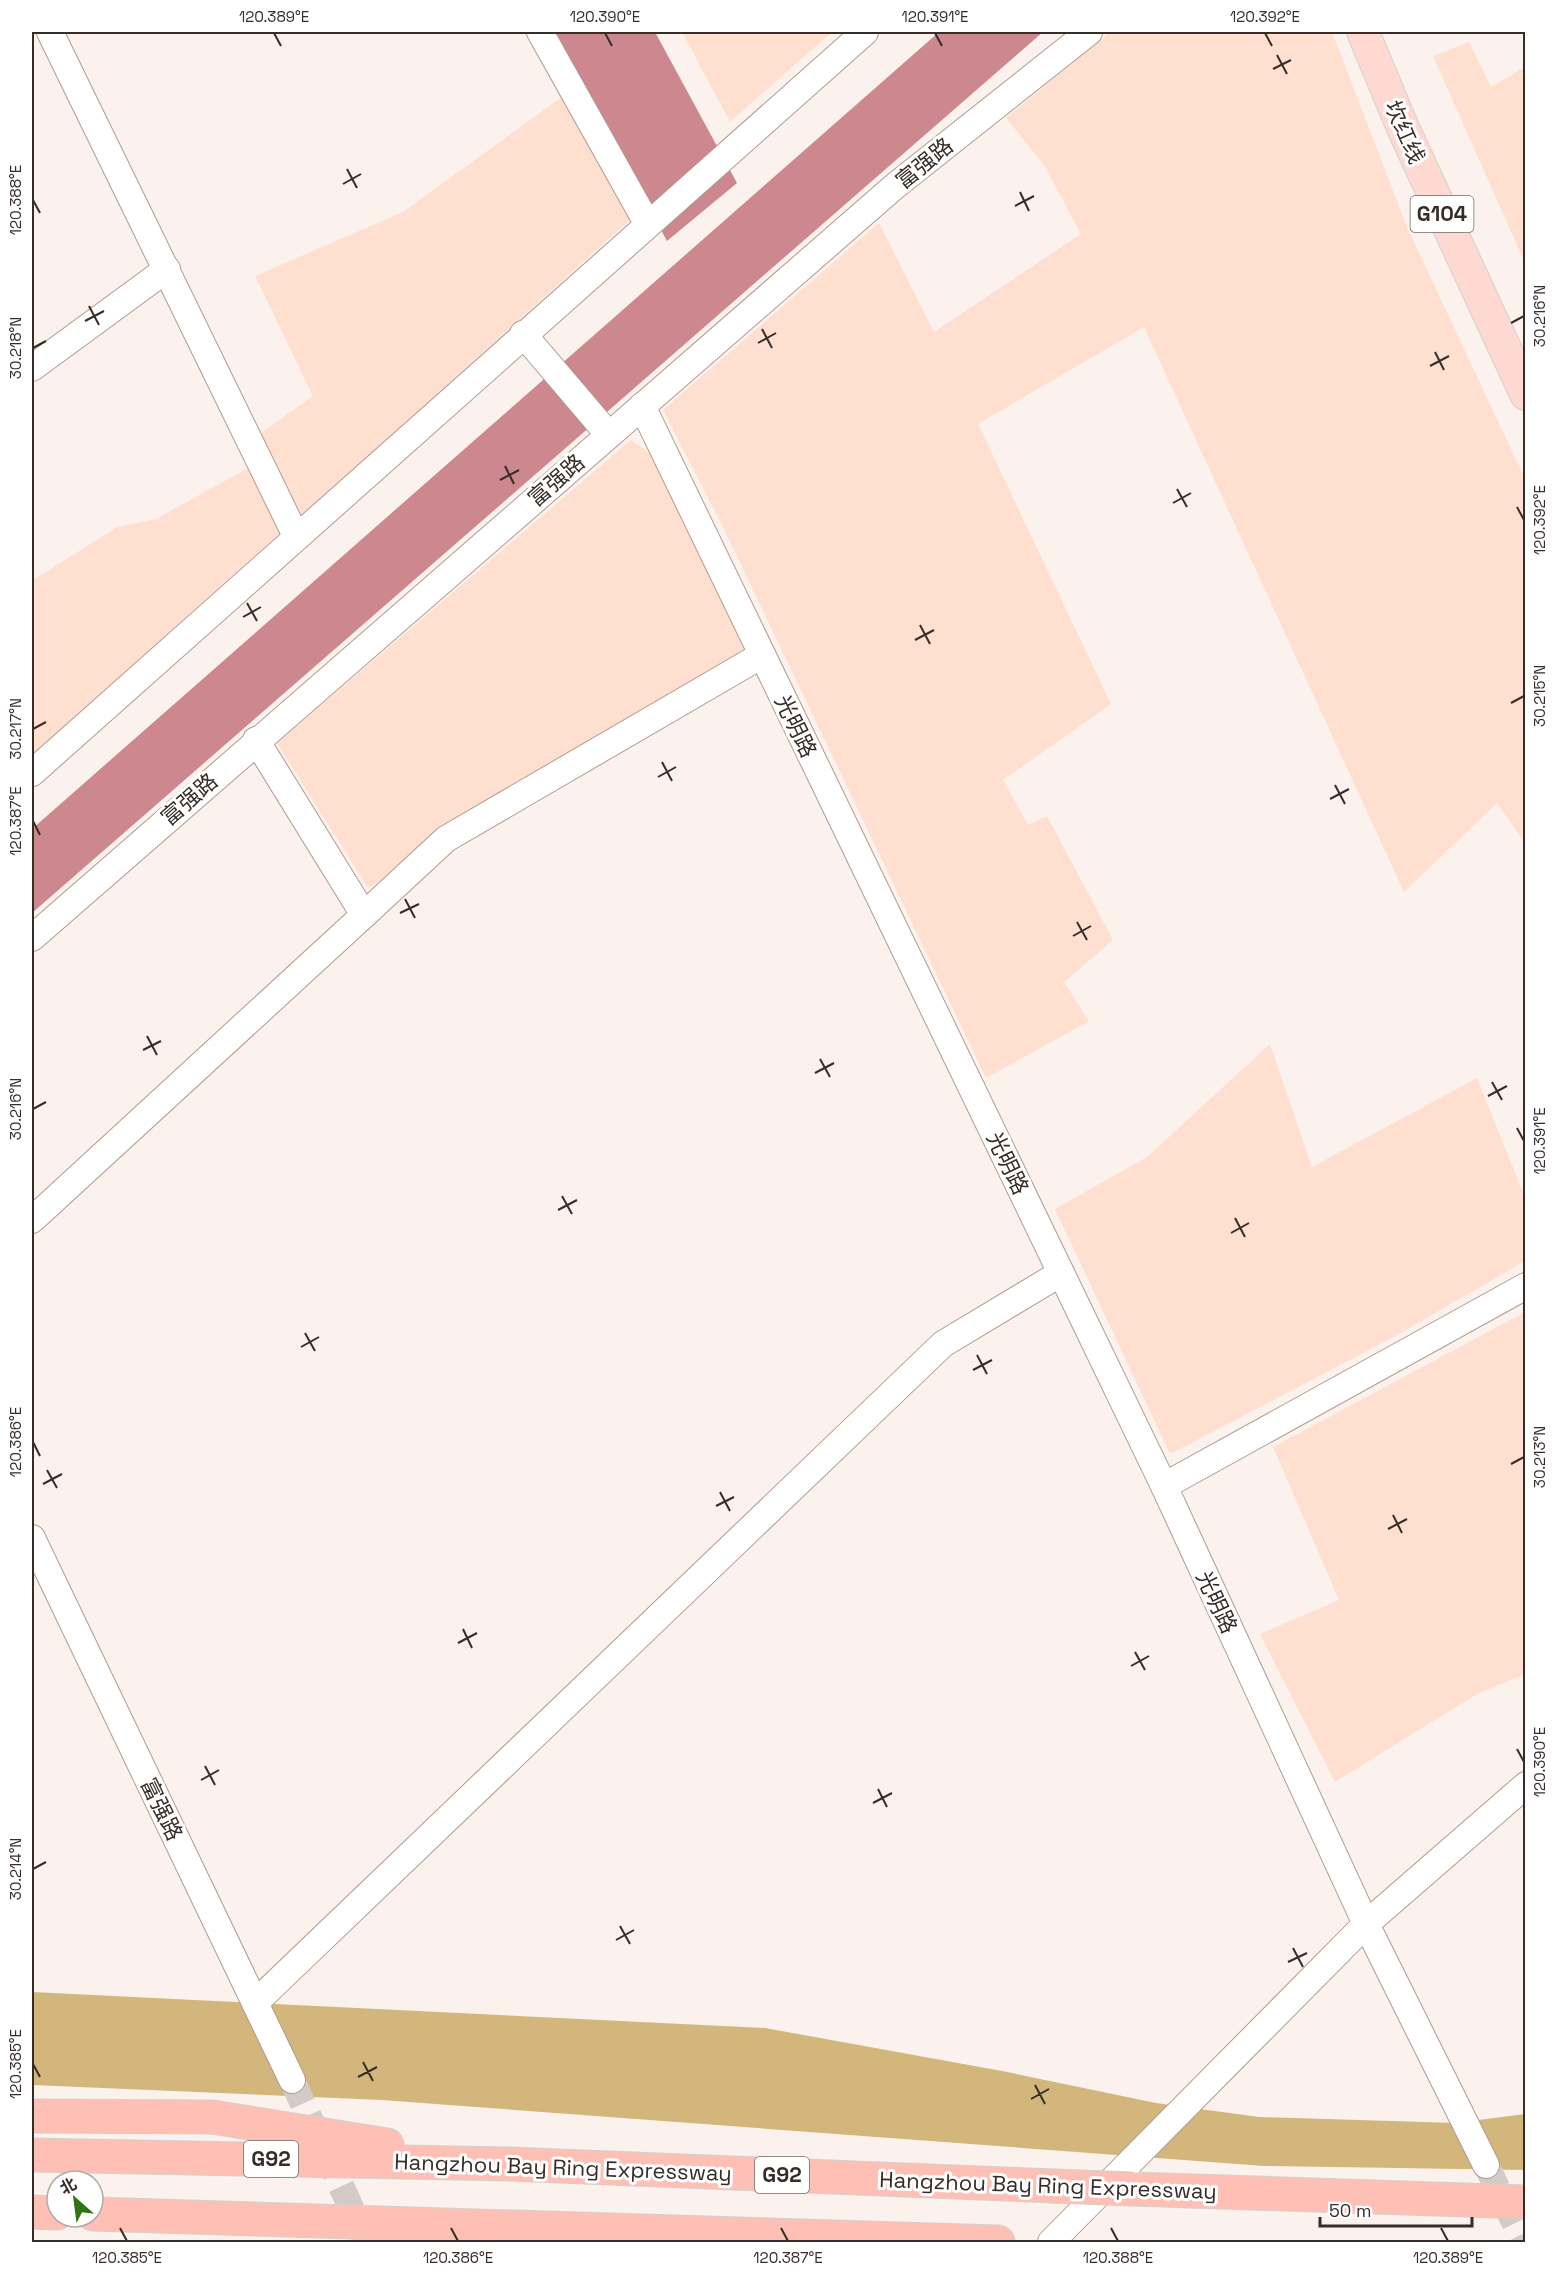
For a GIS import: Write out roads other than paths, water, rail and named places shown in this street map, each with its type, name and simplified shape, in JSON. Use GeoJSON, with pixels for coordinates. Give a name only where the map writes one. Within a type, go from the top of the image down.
{"type":"FeatureCollection","features":[{"type":"Feature","properties":{"kind":"highway"},"geometry":{"type":"LineString","coordinates":[[32,2116],[212,2117],[510,2164]]}},
{"type":"Feature","properties":{"kind":"highway","name":"Hangzhou Bay Ring Expressway"},"geometry":{"type":"LineString","coordinates":[[32,2155],[510,2164],[1526,2202]]}},
{"type":"Feature","properties":{"kind":"highway"},"geometry":{"type":"LineString","coordinates":[[105,2214],[998,2242]]}},
{"type":"Feature","properties":{"kind":"main road","name":"坎红线"},"geometry":{"type":"LineString","coordinates":[[1363,32],[1403,128],[1526,394]]}},
{"type":"Feature","properties":{"kind":"street"},"geometry":{"type":"LineString","coordinates":[[50,32],[296,536]]}},
{"type":"Feature","properties":{"kind":"street"},"geometry":{"type":"LineString","coordinates":[[540,32],[649,221]]}},
{"type":"Feature","properties":{"kind":"street"},"geometry":{"type":"LineString","coordinates":[[32,773],[649,221],[865,32]]}},
{"type":"Feature","properties":{"kind":"street","name":"富强路"},"geometry":{"type":"LineString","coordinates":[[32,938],[605,430],[642,406],[896,186],[1089,32]]}},
{"type":"Feature","properties":{"kind":"street"},"geometry":{"type":"LineString","coordinates":[[32,368],[167,269]]}},
{"type":"Feature","properties":{"kind":"street"},"geometry":{"type":"LineString","coordinates":[[523,334],[605,430]]}},
{"type":"Feature","properties":{"kind":"street","name":"光明路"},"geometry":{"type":"LineString","coordinates":[[642,406],[1164,1486],[1366,1924],[1486,2165]]}},
{"type":"Feature","properties":{"kind":"street"},"geometry":{"type":"LineString","coordinates":[[32,1220],[446,839],[762,655]]}},
{"type":"Feature","properties":{"kind":"street"},"geometry":{"type":"LineString","coordinates":[[256,740],[364,915]]}},
{"type":"Feature","properties":{"kind":"street"},"geometry":{"type":"LineString","coordinates":[[255,2003],[943,1344],[1061,1273]]}},
{"type":"Feature","properties":{"kind":"street"},"geometry":{"type":"LineString","coordinates":[[1164,1486],[1526,1286]]}},
{"type":"Feature","properties":{"kind":"street","name":"富强路"},"geometry":{"type":"LineString","coordinates":[[32,1538],[292,2080]]}},
{"type":"Feature","properties":{"kind":"street"},"geometry":{"type":"LineString","coordinates":[[1051,2242],[1366,1924],[1526,1785]]}},
{"type":"Feature","properties":{"kind":"tunnel"},"geometry":{"type":"LineString","coordinates":[[292,2080],[367,2242]]}},
{"type":"Feature","properties":{"kind":"tunnel"},"geometry":{"type":"LineString","coordinates":[[1486,2165],[1524,2242]]}}]}
